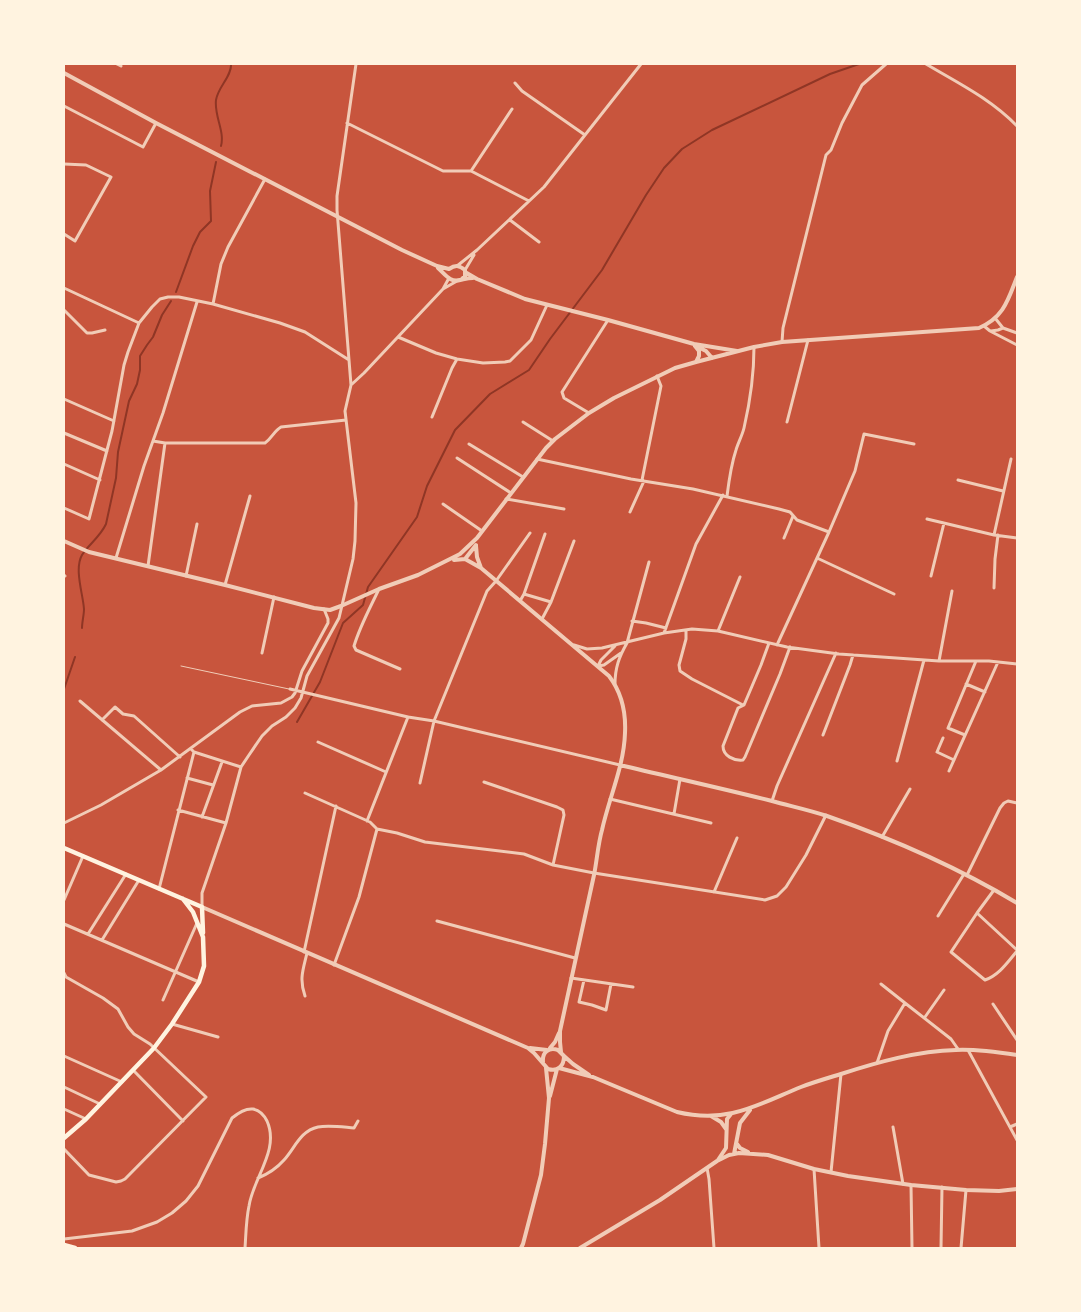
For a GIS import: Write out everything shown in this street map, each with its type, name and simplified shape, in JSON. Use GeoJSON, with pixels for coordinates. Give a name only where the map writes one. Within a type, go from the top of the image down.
{"type":"FeatureCollection","features":[{"type":"Feature","properties":{"kind":"main road"},"geometry":{"type":"LineString","coordinates":[[64,848],[202,907],[204,966],[199,982],[154,1048],[86,1119],[64,1138]]}},
{"type":"Feature","properties":{"kind":"main road"},"geometry":{"type":"LineString","coordinates":[[183,899],[190,908],[203,937]]}},
{"type":"Feature","properties":{"kind":"main road"},"geometry":{"type":"LineString","coordinates":[[64,1244],[75,1248]]}},
{"type":"Feature","properties":{"kind":"street"},"geometry":{"type":"LineString","coordinates":[[356,64],[337,196],[351,385],[345,412],[355,495],[353,559],[339,618],[308,676],[301,698],[286,717],[272,726],[262,736],[241,767],[226,823],[202,893],[202,907],[528,1048],[534,1052],[546,1068],[549,1098]]}},
{"type":"Feature","properties":{"kind":"street"},"geometry":{"type":"LineString","coordinates":[[64,73],[338,218],[402,250],[437,266],[449,269],[477,250],[544,187],[641,64]]}},
{"type":"Feature","properties":{"kind":"street"},"geometry":{"type":"LineString","coordinates":[[782,342],[783,328],[826,155],[831,150],[842,123],[862,85],[886,64]]}},
{"type":"Feature","properties":{"kind":"street"},"geometry":{"type":"LineString","coordinates":[[926,64],[986,99],[1017,126]]}},
{"type":"Feature","properties":{"kind":"street"},"geometry":{"type":"LineString","coordinates":[[515,83],[522,91],[585,135]]}},
{"type":"Feature","properties":{"kind":"street"},"geometry":{"type":"LineString","coordinates":[[64,106],[143,147],[156,122]]}},
{"type":"Feature","properties":{"kind":"street"},"geometry":{"type":"LineString","coordinates":[[472,171],[512,109]]}},
{"type":"Feature","properties":{"kind":"street"},"geometry":{"type":"LineString","coordinates":[[347,123],[443,171],[472,171],[529,201]]}},
{"type":"Feature","properties":{"kind":"street"},"geometry":{"type":"LineString","coordinates":[[64,164],[86,165],[111,177],[75,241],[64,234]]}},
{"type":"Feature","properties":{"kind":"street"},"geometry":{"type":"LineString","coordinates":[[213,304],[221,264],[228,247],[265,178]]}},
{"type":"Feature","properties":{"kind":"street"},"geometry":{"type":"LineString","coordinates":[[510,220],[539,242]]}},
{"type":"Feature","properties":{"kind":"street"},"geometry":{"type":"LineString","coordinates":[[351,385],[443,289],[465,276],[465,271],[477,250]]}},
{"type":"Feature","properties":{"kind":"street"},"geometry":{"type":"LineString","coordinates":[[437,266],[454,281],[469,278],[477,279]]}},
{"type":"Feature","properties":{"kind":"street"},"geometry":{"type":"LineString","coordinates":[[456,266],[459,266],[477,279],[525,299],[694,344],[740,351]]}},
{"type":"Feature","properties":{"kind":"street"},"geometry":{"type":"LineString","coordinates":[[443,289],[449,269]]}},
{"type":"Feature","properties":{"kind":"street"},"geometry":{"type":"LineString","coordinates":[[465,559],[467,549],[471,543],[477,538],[537,458],[553,441],[589,413],[657,376],[696,362],[782,342],[972,329],[984,326],[1002,312],[1017,277]]}},
{"type":"Feature","properties":{"kind":"street"},"geometry":{"type":"LineString","coordinates":[[64,288],[140,323]]}},
{"type":"Feature","properties":{"kind":"street"},"geometry":{"type":"LineString","coordinates":[[64,508],[89,519],[107,451],[128,352],[140,323],[160,300],[168,297],[179,297],[213,304],[280,323],[306,332],[349,360]]}},
{"type":"Feature","properties":{"kind":"street"},"geometry":{"type":"LineString","coordinates":[[116,558],[197,302]]}},
{"type":"Feature","properties":{"kind":"street"},"geometry":{"type":"LineString","coordinates":[[398,337],[456,359],[495,363],[505,362],[510,360],[531,340],[546,305]]}},
{"type":"Feature","properties":{"kind":"street"},"geometry":{"type":"LineString","coordinates":[[64,310],[88,333],[106,330]]}},
{"type":"Feature","properties":{"kind":"street"},"geometry":{"type":"LineString","coordinates":[[995,318],[1003,328],[1017,333]]}},
{"type":"Feature","properties":{"kind":"street"},"geometry":{"type":"LineString","coordinates":[[589,413],[564,398],[562,392],[608,320]]}},
{"type":"Feature","properties":{"kind":"street"},"geometry":{"type":"LineString","coordinates":[[984,326],[1017,345]]}},
{"type":"Feature","properties":{"kind":"street"},"geometry":{"type":"LineString","coordinates":[[990,331],[1003,328]]}},
{"type":"Feature","properties":{"kind":"street"},"geometry":{"type":"LineString","coordinates":[[787,422],[808,340]]}},
{"type":"Feature","properties":{"kind":"street"},"geometry":{"type":"LineString","coordinates":[[694,344],[706,351],[712,358]]}},
{"type":"Feature","properties":{"kind":"street"},"geometry":{"type":"LineString","coordinates":[[694,344],[699,351],[696,362]]}},
{"type":"Feature","properties":{"kind":"street"},"geometry":{"type":"LineString","coordinates":[[711,347],[714,354],[712,358]]}},
{"type":"Feature","properties":{"kind":"street"},"geometry":{"type":"LineString","coordinates":[[664,633],[696,544],[725,496],[743,430],[754,373],[754,347]]}},
{"type":"Feature","properties":{"kind":"street"},"geometry":{"type":"LineString","coordinates":[[432,417],[456,359]]}},
{"type":"Feature","properties":{"kind":"street"},"geometry":{"type":"LineString","coordinates":[[630,512],[643,481],[661,386],[657,376]]}},
{"type":"Feature","properties":{"kind":"street"},"geometry":{"type":"LineString","coordinates":[[64,399],[114,421]]}},
{"type":"Feature","properties":{"kind":"street"},"geometry":{"type":"LineString","coordinates":[[153,442],[265,443],[276,429],[281,427],[346,420]]}},
{"type":"Feature","properties":{"kind":"street"},"geometry":{"type":"LineString","coordinates":[[523,422],[553,441]]}},
{"type":"Feature","properties":{"kind":"street"},"geometry":{"type":"LineString","coordinates":[[64,433],[107,451]]}},
{"type":"Feature","properties":{"kind":"street"},"geometry":{"type":"LineString","coordinates":[[777,644],[856,471],[864,434],[914,444]]}},
{"type":"Feature","properties":{"kind":"street"},"geometry":{"type":"LineString","coordinates":[[148,566],[165,443]]}},
{"type":"Feature","properties":{"kind":"street"},"geometry":{"type":"LineString","coordinates":[[469,444],[523,477]]}},
{"type":"Feature","properties":{"kind":"street"},"geometry":{"type":"LineString","coordinates":[[457,458],[511,492]]}},
{"type":"Feature","properties":{"kind":"street"},"geometry":{"type":"LineString","coordinates":[[537,458],[779,508],[790,512],[797,520],[829,532]]}},
{"type":"Feature","properties":{"kind":"street"},"geometry":{"type":"LineString","coordinates":[[994,588],[996,535],[1003,491],[1011,459]]}},
{"type":"Feature","properties":{"kind":"street"},"geometry":{"type":"LineString","coordinates":[[64,464],[100,480]]}},
{"type":"Feature","properties":{"kind":"street"},"geometry":{"type":"LineString","coordinates":[[958,480],[1003,491]]}},
{"type":"Feature","properties":{"kind":"street"},"geometry":{"type":"LineString","coordinates":[[225,585],[250,496]]}},
{"type":"Feature","properties":{"kind":"street"},"geometry":{"type":"LineString","coordinates":[[506,499],[564,509]]}},
{"type":"Feature","properties":{"kind":"street"},"geometry":{"type":"LineString","coordinates":[[443,504],[482,531]]}},
{"type":"Feature","properties":{"kind":"street"},"geometry":{"type":"LineString","coordinates":[[784,538],[793,516]]}},
{"type":"Feature","properties":{"kind":"street"},"geometry":{"type":"LineString","coordinates":[[927,519],[1017,538]]}},
{"type":"Feature","properties":{"kind":"street"},"geometry":{"type":"LineString","coordinates":[[930,576],[944,523]]}},
{"type":"Feature","properties":{"kind":"street"},"geometry":{"type":"LineString","coordinates":[[186,576],[197,524]]}},
{"type":"Feature","properties":{"kind":"street"},"geometry":{"type":"LineString","coordinates":[[420,783],[434,721],[487,591],[530,533]]}},
{"type":"Feature","properties":{"kind":"street"},"geometry":{"type":"LineString","coordinates":[[520,601],[545,534]]}},
{"type":"Feature","properties":{"kind":"street"},"geometry":{"type":"LineString","coordinates":[[477,538],[476,557],[481,568]]}},
{"type":"Feature","properties":{"kind":"street"},"geometry":{"type":"LineString","coordinates":[[64,541],[89,552],[330,610],[418,575],[449,561],[467,549]]}},
{"type":"Feature","properties":{"kind":"street"},"geometry":{"type":"LineString","coordinates":[[542,619],[551,602],[574,541]]}},
{"type":"Feature","properties":{"kind":"street"},"geometry":{"type":"LineString","coordinates":[[465,559],[476,544]]}},
{"type":"Feature","properties":{"kind":"street"},"geometry":{"type":"LineString","coordinates":[[817,558],[894,594]]}},
{"type":"Feature","properties":{"kind":"street"},"geometry":{"type":"LineString","coordinates":[[449,561],[465,559],[481,568],[598,666],[615,684],[625,715],[625,736],[620,765],[602,830],[560,1031],[563,1063],[558,1069],[549,1098],[541,1175],[523,1247]]}},
{"type":"Feature","properties":{"kind":"street"},"geometry":{"type":"LineString","coordinates":[[615,684],[615,672],[621,653],[627,643],[649,562]]}},
{"type":"Feature","properties":{"kind":"street"},"geometry":{"type":"LineString","coordinates":[[718,631],[740,577]]}},
{"type":"Feature","properties":{"kind":"street"},"geometry":{"type":"LineString","coordinates":[[379,589],[357,634],[354,646],[356,650],[400,669]]}},
{"type":"Feature","properties":{"kind":"street"},"geometry":{"type":"LineString","coordinates":[[938,661],[952,591]]}},
{"type":"Feature","properties":{"kind":"street"},"geometry":{"type":"LineString","coordinates":[[524,594],[551,602]]}},
{"type":"Feature","properties":{"kind":"street"},"geometry":{"type":"LineString","coordinates":[[262,653],[274,597]]}},
{"type":"Feature","properties":{"kind":"street"},"geometry":{"type":"LineString","coordinates":[[64,823],[161,770],[192,750],[240,712],[252,706],[286,702],[295,693],[302,671],[328,623],[324,609]]}},
{"type":"Feature","properties":{"kind":"street"},"geometry":{"type":"LineString","coordinates":[[632,622],[666,628]]}},
{"type":"Feature","properties":{"kind":"street"},"geometry":{"type":"LineString","coordinates":[[572,644],[587,649],[627,643],[664,633],[692,629],[718,631],[790,647],[852,655],[1017,664]]}},
{"type":"Feature","properties":{"kind":"street"},"geometry":{"type":"LineString","coordinates":[[686,630],[686,639],[679,665],[680,671],[744,706]]}},
{"type":"Feature","properties":{"kind":"street"},"geometry":{"type":"LineString","coordinates":[[769,643],[744,706],[738,708],[723,746],[725,755],[740,760],[743,760],[745,757],[790,647]]}},
{"type":"Feature","properties":{"kind":"street"},"geometry":{"type":"LineString","coordinates":[[598,666],[615,645]]}},
{"type":"Feature","properties":{"kind":"street"},"geometry":{"type":"LineString","coordinates":[[598,666],[604,665],[621,653]]}},
{"type":"Feature","properties":{"kind":"street"},"geometry":{"type":"LineString","coordinates":[[772,801],[836,653]]}},
{"type":"Feature","properties":{"kind":"street"},"geometry":{"type":"LineString","coordinates":[[823,735],[850,665],[852,655]]}},
{"type":"Feature","properties":{"kind":"street"},"geometry":{"type":"LineString","coordinates":[[897,762],[924,660]]}},
{"type":"Feature","properties":{"kind":"street"},"geometry":{"type":"LineString","coordinates":[[965,736],[948,728],[976,661]]}},
{"type":"Feature","properties":{"kind":"street"},"geometry":{"type":"LineString","coordinates":[[949,771],[998,662]]}},
{"type":"Feature","properties":{"kind":"street"},"geometry":{"type":"LineString","coordinates":[[966,684],[985,692]]}},
{"type":"Feature","properties":{"kind":"street"},"geometry":{"type":"LineString","coordinates":[[290,689],[408,717],[434,721],[826,815],[882,837],[965,874],[1017,903]]}},
{"type":"Feature","properties":{"kind":"street"},"geometry":{"type":"LineString","coordinates":[[80,701],[161,770]]}},
{"type":"Feature","properties":{"kind":"street"},"geometry":{"type":"LineString","coordinates":[[102,720],[115,707],[123,714],[134,716],[180,756]]}},
{"type":"Feature","properties":{"kind":"street"},"geometry":{"type":"LineString","coordinates":[[367,820],[408,717]]}},
{"type":"Feature","properties":{"kind":"street"},"geometry":{"type":"LineString","coordinates":[[942,738],[937,752],[954,760]]}},
{"type":"Feature","properties":{"kind":"street"},"geometry":{"type":"LineString","coordinates":[[318,742],[386,772]]}},
{"type":"Feature","properties":{"kind":"street"},"geometry":{"type":"LineString","coordinates":[[192,750],[222,762],[241,767]]}},
{"type":"Feature","properties":{"kind":"street"},"geometry":{"type":"LineString","coordinates":[[159,889],[187,778],[192,750]]}},
{"type":"Feature","properties":{"kind":"street"},"geometry":{"type":"LineString","coordinates":[[202,817],[222,762]]}},
{"type":"Feature","properties":{"kind":"street"},"geometry":{"type":"LineString","coordinates":[[187,778],[213,785]]}},
{"type":"Feature","properties":{"kind":"street"},"geometry":{"type":"LineString","coordinates":[[674,814],[680,779]]}},
{"type":"Feature","properties":{"kind":"street"},"geometry":{"type":"LineString","coordinates":[[484,782],[557,806],[563,810],[564,815],[553,865]]}},
{"type":"Feature","properties":{"kind":"street"},"geometry":{"type":"LineString","coordinates":[[882,837],[910,789]]}},
{"type":"Feature","properties":{"kind":"street"},"geometry":{"type":"LineString","coordinates":[[305,793],[367,820],[377,829],[434,844],[485,848],[524,854],[553,865],[594,873],[765,900],[777,896],[786,887],[826,815]]}},
{"type":"Feature","properties":{"kind":"street"},"geometry":{"type":"LineString","coordinates":[[610,800],[711,823]]}},
{"type":"Feature","properties":{"kind":"street"},"geometry":{"type":"LineString","coordinates":[[938,916],[965,874],[1000,808],[1008,801],[1017,803]]}},
{"type":"Feature","properties":{"kind":"street"},"geometry":{"type":"LineString","coordinates":[[306,996],[302,989],[301,977],[336,806]]}},
{"type":"Feature","properties":{"kind":"street"},"geometry":{"type":"LineString","coordinates":[[178,810],[226,823]]}},
{"type":"Feature","properties":{"kind":"street"},"geometry":{"type":"LineString","coordinates":[[334,965],[359,897],[377,829]]}},
{"type":"Feature","properties":{"kind":"street"},"geometry":{"type":"LineString","coordinates":[[714,892],[738,838]]}},
{"type":"Feature","properties":{"kind":"street"},"geometry":{"type":"LineString","coordinates":[[64,900],[83,856]]}},
{"type":"Feature","properties":{"kind":"street"},"geometry":{"type":"LineString","coordinates":[[88,934],[126,874]]}},
{"type":"Feature","properties":{"kind":"street"},"geometry":{"type":"LineString","coordinates":[[102,940],[139,880]]}},
{"type":"Feature","properties":{"kind":"street"},"geometry":{"type":"LineString","coordinates":[[976,913],[1017,950],[1001,970],[993,977],[985,980],[951,952],[976,913],[994,890]]}},
{"type":"Feature","properties":{"kind":"street"},"geometry":{"type":"LineString","coordinates":[[437,921],[576,958]]}},
{"type":"Feature","properties":{"kind":"street"},"geometry":{"type":"LineString","coordinates":[[162,1000],[197,922]]}},
{"type":"Feature","properties":{"kind":"street"},"geometry":{"type":"LineString","coordinates":[[64,924],[199,982]]}},
{"type":"Feature","properties":{"kind":"street"},"geometry":{"type":"LineString","coordinates":[[64,973],[66,977],[103,998],[118,1009],[134,1034],[154,1048],[206,1097],[121,1182],[89,1175],[64,1149]]}},
{"type":"Feature","properties":{"kind":"street"},"geometry":{"type":"LineString","coordinates":[[571,978],[633,987]]}},
{"type":"Feature","properties":{"kind":"street"},"geometry":{"type":"LineString","coordinates":[[584,980],[579,1002],[606,1010],[611,984]]}},
{"type":"Feature","properties":{"kind":"street"},"geometry":{"type":"LineString","coordinates":[[881,984],[951,1039],[958,1049]]}},
{"type":"Feature","properties":{"kind":"street"},"geometry":{"type":"LineString","coordinates":[[925,1018],[944,990]]}},
{"type":"Feature","properties":{"kind":"street"},"geometry":{"type":"LineString","coordinates":[[877,1063],[888,1031],[905,1003]]}},
{"type":"Feature","properties":{"kind":"street"},"geometry":{"type":"LineString","coordinates":[[993,1004],[1017,1040]]}},
{"type":"Feature","properties":{"kind":"street"},"geometry":{"type":"LineString","coordinates":[[172,1024],[218,1037]]}},
{"type":"Feature","properties":{"kind":"street"},"geometry":{"type":"LineString","coordinates":[[543,1062],[543,1055],[555,1042],[560,1031]]}},
{"type":"Feature","properties":{"kind":"street"},"geometry":{"type":"LineString","coordinates":[[528,1048],[556,1049],[573,1064],[594,1078]]}},
{"type":"Feature","properties":{"kind":"street"},"geometry":{"type":"LineString","coordinates":[[546,1068],[594,1078],[677,1112],[689,1115],[711,1116],[733,1114],[751,1109],[803,1087],[842,1074],[877,1063],[934,1051],[958,1049],[1017,1055]]}},
{"type":"Feature","properties":{"kind":"street"},"geometry":{"type":"LineString","coordinates":[[968,1050],[1017,1140]]}},
{"type":"Feature","properties":{"kind":"street"},"geometry":{"type":"LineString","coordinates":[[64,1056],[122,1082]]}},
{"type":"Feature","properties":{"kind":"street"},"geometry":{"type":"LineString","coordinates":[[133,1070],[183,1121]]}},
{"type":"Feature","properties":{"kind":"street"},"geometry":{"type":"LineString","coordinates":[[831,1172],[842,1074]]}},
{"type":"Feature","properties":{"kind":"street"},"geometry":{"type":"LineString","coordinates":[[64,1087],[100,1104]]}},
{"type":"Feature","properties":{"kind":"street"},"geometry":{"type":"LineString","coordinates":[[64,1109],[86,1119]]}},
{"type":"Feature","properties":{"kind":"street"},"geometry":{"type":"LineString","coordinates":[[64,1239],[132,1231],[157,1222],[172,1213],[186,1201],[198,1186],[232,1118],[246,1109],[253,1109],[260,1112],[267,1120],[270,1140],[268,1154],[249,1205],[245,1248]]}},
{"type":"Feature","properties":{"kind":"street"},"geometry":{"type":"LineString","coordinates":[[732,1155],[737,1144],[740,1123],[751,1109]]}},
{"type":"Feature","properties":{"kind":"street"},"geometry":{"type":"LineString","coordinates":[[733,1114],[740,1123]]}},
{"type":"Feature","properties":{"kind":"street"},"geometry":{"type":"LineString","coordinates":[[717,1161],[726,1148],[727,1119],[733,1114]]}},
{"type":"Feature","properties":{"kind":"street"},"geometry":{"type":"LineString","coordinates":[[711,1116],[721,1122],[726,1130]]}},
{"type":"Feature","properties":{"kind":"street"},"geometry":{"type":"LineString","coordinates":[[258,1178],[268,1174],[285,1159],[302,1135],[317,1127],[354,1128],[358,1122]]}},
{"type":"Feature","properties":{"kind":"street"},"geometry":{"type":"LineString","coordinates":[[1010,1127],[1017,1124]]}},
{"type":"Feature","properties":{"kind":"street"},"geometry":{"type":"LineString","coordinates":[[893,1127],[903,1184]]}},
{"type":"Feature","properties":{"kind":"street"},"geometry":{"type":"LineString","coordinates":[[737,1144],[740,1148],[750,1153]]}},
{"type":"Feature","properties":{"kind":"street"},"geometry":{"type":"LineString","coordinates":[[726,1148],[732,1155]]}},
{"type":"Feature","properties":{"kind":"street"},"geometry":{"type":"LineString","coordinates":[[580,1248],[660,1200],[717,1161],[732,1155],[750,1153],[768,1155],[814,1169],[911,1185],[966,1190],[999,1191],[1017,1189]]}},
{"type":"Feature","properties":{"kind":"street"},"geometry":{"type":"LineString","coordinates":[[707,1168],[714,1248]]}},
{"type":"Feature","properties":{"kind":"street"},"geometry":{"type":"LineString","coordinates":[[814,1169],[819,1248]]}},
{"type":"Feature","properties":{"kind":"street"},"geometry":{"type":"LineString","coordinates":[[911,1185],[912,1248]]}},
{"type":"Feature","properties":{"kind":"street"},"geometry":{"type":"LineString","coordinates":[[941,1248],[942,1188]]}},
{"type":"Feature","properties":{"kind":"street"},"geometry":{"type":"LineString","coordinates":[[961,1248],[966,1190]]}},
{"type":"Feature","properties":{"kind":"lane"},"geometry":{"type":"LineString","coordinates":[[180,666],[290,689]]}},
{"type":"Feature","properties":{"kind":"waterway"},"geometry":{"type":"LineString","coordinates":[[221,146],[222,135],[216,112],[216,100],[229,73],[231,64]]}},
{"type":"Feature","properties":{"kind":"waterway"},"geometry":{"type":"LineString","coordinates":[[297,722],[320,682],[343,623],[363,605],[368,587],[417,517],[427,486],[455,430],[490,394],[529,370],[602,270],[664,168],[682,149],[712,130],[830,74],[859,64]]}},
{"type":"Feature","properties":{"kind":"waterway"},"geometry":{"type":"LineString","coordinates":[[176,292],[193,246],[200,232],[211,221],[210,191],[216,162]]}},
{"type":"Feature","properties":{"kind":"waterway"},"geometry":{"type":"LineString","coordinates":[[82,628],[84,609],[79,574],[80,561],[82,555],[101,533],[106,524],[129,401],[137,384],[140,370],[140,356],[153,337],[162,315],[171,301]]}},
{"type":"Feature","properties":{"kind":"waterway"},"geometry":{"type":"LineString","coordinates":[[64,689],[75,657]]}}]}
